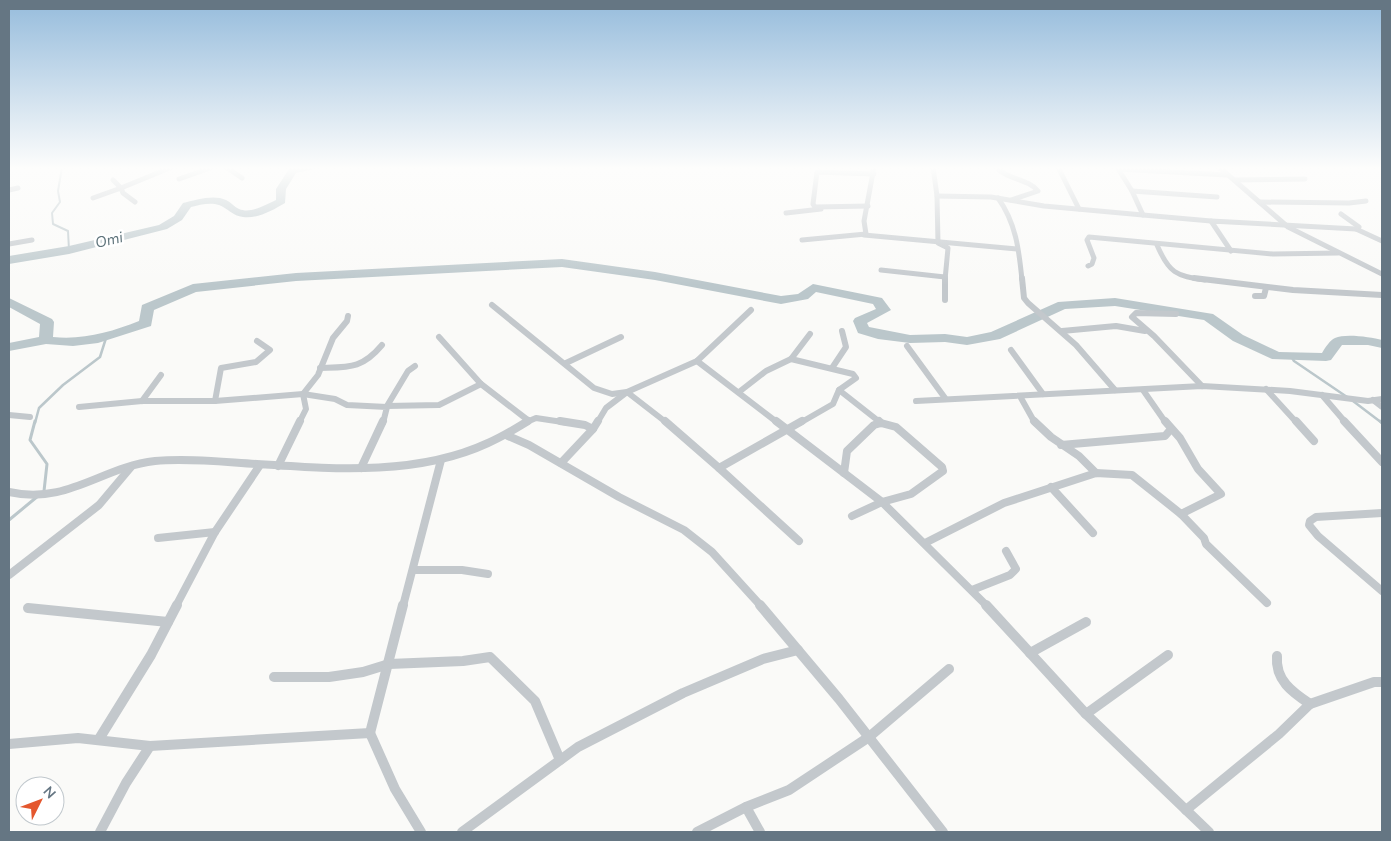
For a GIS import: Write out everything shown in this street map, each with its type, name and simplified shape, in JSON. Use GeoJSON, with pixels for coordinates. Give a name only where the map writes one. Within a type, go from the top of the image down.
{"type":"FeatureCollection","features":[{"type":"Feature","properties":{"kind":"street"},"geometry":{"type":"LineString","coordinates":[[786,213],[821,208],[862,206]]}},
{"type":"Feature","properties":{"kind":"street"},"geometry":{"type":"LineString","coordinates":[[864,235],[866,234],[864,220],[868,206]]}},
{"type":"Feature","properties":{"kind":"street"},"geometry":{"type":"LineString","coordinates":[[937,206],[938,243]]}},
{"type":"Feature","properties":{"kind":"street"},"geometry":{"type":"LineString","coordinates":[[1002,206],[1013,227],[1024,298],[1029,306],[1062,331],[1095,363],[1115,390]]}},
{"type":"Feature","properties":{"kind":"street"},"geometry":{"type":"LineString","coordinates":[[1047,206],[1288,227],[1356,228],[1382,241]]}},
{"type":"Feature","properties":{"kind":"street"},"geometry":{"type":"LineString","coordinates":[[1139,206],[1143,215]]}},
{"type":"Feature","properties":{"kind":"street"},"geometry":{"type":"LineString","coordinates":[[1264,206],[1288,227],[1382,274]]}},
{"type":"Feature","properties":{"kind":"street"},"geometry":{"type":"LineString","coordinates":[[1341,214],[1359,227],[1356,228]]}},
{"type":"Feature","properties":{"kind":"street"},"geometry":{"type":"LineString","coordinates":[[1211,221],[1231,250]]}},
{"type":"Feature","properties":{"kind":"street"},"geometry":{"type":"LineString","coordinates":[[802,240],[864,235],[938,243],[1017,248]]}},
{"type":"Feature","properties":{"kind":"street"},"geometry":{"type":"LineString","coordinates":[[1088,266],[1092,264],[1094,258],[1087,240],[1089,237],[1157,245],[1183,244],[1231,250],[1310,255],[1338,253]]}},
{"type":"Feature","properties":{"kind":"street"},"geometry":{"type":"LineString","coordinates":[[9,244],[32,240]]}},
{"type":"Feature","properties":{"kind":"street"},"geometry":{"type":"LineString","coordinates":[[938,243],[948,248],[945,300]]}},
{"type":"Feature","properties":{"kind":"street"},"geometry":{"type":"LineString","coordinates":[[1157,245],[1175,275],[1266,288],[1382,296]]}},
{"type":"Feature","properties":{"kind":"street"},"geometry":{"type":"LineString","coordinates":[[881,270],[945,277]]}},
{"type":"Feature","properties":{"kind":"street"},"geometry":{"type":"LineString","coordinates":[[1255,296],[1264,296],[1266,288]]}},
{"type":"Feature","properties":{"kind":"street"},"geometry":{"type":"LineString","coordinates":[[492,305],[566,363],[594,388],[612,394],[627,392],[687,438],[799,541]]}},
{"type":"Feature","properties":{"kind":"street"},"geometry":{"type":"LineString","coordinates":[[562,463],[593,429],[606,408],[627,392],[667,373],[697,362],[752,310]]}},
{"type":"Feature","properties":{"kind":"street"},"geometry":{"type":"LineString","coordinates":[[1176,314],[1136,313],[1132,317],[1154,336],[1202,386]]}},
{"type":"Feature","properties":{"kind":"street"},"geometry":{"type":"LineString","coordinates":[[278,466],[306,409],[303,394],[319,373],[329,344],[342,324],[347,321],[348,316]]}},
{"type":"Feature","properties":{"kind":"street"},"geometry":{"type":"LineString","coordinates":[[1062,331],[1083,327],[1112,328],[1124,325],[1154,336]]}},
{"type":"Feature","properties":{"kind":"street"},"geometry":{"type":"LineString","coordinates":[[832,368],[846,347],[842,330]]}},
{"type":"Feature","properties":{"kind":"street"},"geometry":{"type":"LineString","coordinates":[[739,392],[766,371],[791,359],[810,334]]}},
{"type":"Feature","properties":{"kind":"street"},"geometry":{"type":"LineString","coordinates":[[439,337],[481,384],[529,421]]}},
{"type":"Feature","properties":{"kind":"street"},"geometry":{"type":"LineString","coordinates":[[566,363],[575,356],[621,338]]}},
{"type":"Feature","properties":{"kind":"street"},"geometry":{"type":"LineString","coordinates":[[215,401],[221,368],[256,362],[270,350],[257,341]]}},
{"type":"Feature","properties":{"kind":"street"},"geometry":{"type":"LineString","coordinates":[[320,368],[362,365],[371,360],[382,345]]}},
{"type":"Feature","properties":{"kind":"street"},"geometry":{"type":"LineString","coordinates":[[907,346],[945,398]]}},
{"type":"Feature","properties":{"kind":"street"},"geometry":{"type":"LineString","coordinates":[[1011,350],[1043,394]]}},
{"type":"Feature","properties":{"kind":"street"},"geometry":{"type":"LineString","coordinates":[[718,468],[833,404],[839,390],[856,378],[853,374],[791,359]]}},
{"type":"Feature","properties":{"kind":"street"},"geometry":{"type":"LineString","coordinates":[[697,362],[882,502],[972,590],[1086,714],[1209,832]]}},
{"type":"Feature","properties":{"kind":"street"},"geometry":{"type":"LineString","coordinates":[[416,366],[408,371],[387,406],[439,405],[481,384]]}},
{"type":"Feature","properties":{"kind":"street"},"geometry":{"type":"LineString","coordinates":[[142,401],[161,375]]}},
{"type":"Feature","properties":{"kind":"street"},"geometry":{"type":"LineString","coordinates":[[916,401],[945,398],[965,400],[1021,398],[1043,394],[1202,386],[1266,389],[1357,400],[1382,399]]}},
{"type":"Feature","properties":{"kind":"street"},"geometry":{"type":"LineString","coordinates":[[1266,389],[1314,441]]}},
{"type":"Feature","properties":{"kind":"street"},"geometry":{"type":"LineString","coordinates":[[839,390],[881,423],[896,427],[944,471],[911,494],[882,502],[852,516]]}},
{"type":"Feature","properties":{"kind":"street"},"geometry":{"type":"LineString","coordinates":[[1144,390],[1171,429],[1180,438],[1198,469],[1221,494],[1181,514]]}},
{"type":"Feature","properties":{"kind":"street"},"geometry":{"type":"LineString","coordinates":[[79,406],[142,401],[215,401],[303,394],[335,399],[347,405],[387,407],[385,418],[361,468]]}},
{"type":"Feature","properties":{"kind":"street"},"geometry":{"type":"LineString","coordinates":[[1322,395],[1367,448],[1382,462]]}},
{"type":"Feature","properties":{"kind":"street"},"geometry":{"type":"LineString","coordinates":[[1021,398],[1025,411],[1042,431],[1078,455],[1096,474]]}},
{"type":"Feature","properties":{"kind":"street"},"geometry":{"type":"LineString","coordinates":[[1373,400],[1382,407]]}},
{"type":"Feature","properties":{"kind":"street"},"geometry":{"type":"LineString","coordinates":[[9,415],[30,417]]}},
{"type":"Feature","properties":{"kind":"street"},"geometry":{"type":"LineString","coordinates":[[9,492],[33,496],[52,495],[131,466],[145,462],[166,460],[361,468],[441,460],[471,452],[508,436],[536,418],[586,425],[593,429]]}},
{"type":"Feature","properties":{"kind":"street"},"geometry":{"type":"LineString","coordinates":[[844,473],[847,451],[874,425],[881,423]]}},
{"type":"Feature","properties":{"kind":"street"},"geometry":{"type":"LineString","coordinates":[[1061,445],[1165,436],[1171,429]]}},
{"type":"Feature","properties":{"kind":"street"},"geometry":{"type":"LineString","coordinates":[[508,436],[562,463],[619,497],[684,530],[712,552],[798,650],[870,737],[943,832]]}},
{"type":"Feature","properties":{"kind":"street"},"geometry":{"type":"LineString","coordinates":[[420,832],[395,789],[370,733],[441,460]]}},
{"type":"Feature","properties":{"kind":"street"},"geometry":{"type":"LineString","coordinates":[[99,739],[116,716],[215,532],[260,465]]}},
{"type":"Feature","properties":{"kind":"street"},"geometry":{"type":"LineString","coordinates":[[9,575],[99,505],[131,466]]}},
{"type":"Feature","properties":{"kind":"street"},"geometry":{"type":"LineString","coordinates":[[925,543],[1004,503],[1051,487],[1096,474],[1132,475],[1181,514],[1204,538],[1206,544],[1267,603]]}},
{"type":"Feature","properties":{"kind":"street"},"geometry":{"type":"LineString","coordinates":[[1051,487],[1094,533]]}},
{"type":"Feature","properties":{"kind":"street"},"geometry":{"type":"LineString","coordinates":[[1382,513],[1316,517],[1310,521],[1309,525],[1318,536],[1382,591]]}},
{"type":"Feature","properties":{"kind":"street"},"geometry":{"type":"LineString","coordinates":[[158,538],[215,532]]}},
{"type":"Feature","properties":{"kind":"street"},"geometry":{"type":"LineString","coordinates":[[972,590],[1010,575],[1016,569],[1006,551]]}},
{"type":"Feature","properties":{"kind":"street"},"geometry":{"type":"LineString","coordinates":[[413,570],[462,570],[488,574]]}},
{"type":"Feature","properties":{"kind":"street"},"geometry":{"type":"LineString","coordinates":[[28,608],[168,622]]}},
{"type":"Feature","properties":{"kind":"street"},"geometry":{"type":"LineString","coordinates":[[1030,653],[1086,622]]}},
{"type":"Feature","properties":{"kind":"street"},"geometry":{"type":"LineString","coordinates":[[462,832],[578,747],[683,693],[763,659],[798,650]]}},
{"type":"Feature","properties":{"kind":"street"},"geometry":{"type":"LineString","coordinates":[[1086,714],[1168,655]]}},
{"type":"Feature","properties":{"kind":"street"},"geometry":{"type":"LineString","coordinates":[[1277,656],[1274,666],[1277,676],[1290,690],[1310,704]]}},
{"type":"Feature","properties":{"kind":"street"},"geometry":{"type":"LineString","coordinates":[[274,677],[330,677],[363,672],[389,664],[463,661],[490,657],[535,701],[560,760]]}},
{"type":"Feature","properties":{"kind":"street"},"geometry":{"type":"LineString","coordinates":[[697,832],[788,790],[870,737],[949,669]]}},
{"type":"Feature","properties":{"kind":"street"},"geometry":{"type":"LineString","coordinates":[[1186,810],[1279,734],[1310,704],[1374,682],[1382,682]]}},
{"type":"Feature","properties":{"kind":"street"},"geometry":{"type":"LineString","coordinates":[[9,744],[36,739],[99,739],[131,746],[150,746],[370,733]]}},
{"type":"Feature","properties":{"kind":"street"},"geometry":{"type":"LineString","coordinates":[[100,832],[126,783],[150,746]]}},
{"type":"Feature","properties":{"kind":"street"},"geometry":{"type":"LineString","coordinates":[[746,808],[760,832]]}},
{"type":"Feature","properties":{"kind":"waterway"},"geometry":{"type":"LineString","coordinates":[[57,206],[52,213],[53,224],[68,231],[69,250]]}},
{"type":"Feature","properties":{"kind":"waterway","name":"Omi"},"geometry":{"type":"LineString","coordinates":[[9,260],[69,250],[163,227],[178,218],[186,206]]}},
{"type":"Feature","properties":{"kind":"waterway","name":"Omi"},"geometry":{"type":"LineString","coordinates":[[228,206],[243,214],[258,212],[271,206]]}},
{"type":"Feature","properties":{"kind":"waterway"},"geometry":{"type":"LineString","coordinates":[[46,340],[60,342],[86,341],[121,332],[146,323],[147,308],[193,288],[296,277],[562,263],[655,276],[781,300],[803,296],[813,288],[829,290],[877,301],[884,310],[860,321],[863,330],[878,335],[910,339],[945,338],[967,341],[995,336],[1063,305],[1115,302],[1208,317],[1238,338],[1277,356],[1326,357],[1338,341],[1368,341],[1382,344]]}},
{"type":"Feature","properties":{"kind":"waterway","name":"Omi"},"geometry":{"type":"LineString","coordinates":[[9,302],[47,322],[46,340]]}},
{"type":"Feature","properties":{"kind":"waterway"},"geometry":{"type":"LineString","coordinates":[[35,423],[39,408],[63,385],[100,357],[106,338]]}},
{"type":"Feature","properties":{"kind":"waterway","name":"Omi"},"geometry":{"type":"LineString","coordinates":[[9,347],[46,340]]}},
{"type":"Feature","properties":{"kind":"waterway"},"geometry":{"type":"LineString","coordinates":[[1291,356],[1294,361],[1347,397]]}},
{"type":"Feature","properties":{"kind":"waterway"},"geometry":{"type":"LineString","coordinates":[[1353,401],[1382,423],[1380,421]]}},
{"type":"Feature","properties":{"kind":"waterway"},"geometry":{"type":"LineString","coordinates":[[35,421],[30,440],[47,464],[44,491]]}},
{"type":"Feature","properties":{"kind":"waterway"},"geometry":{"type":"LineString","coordinates":[[9,520],[38,496]]}}]}
